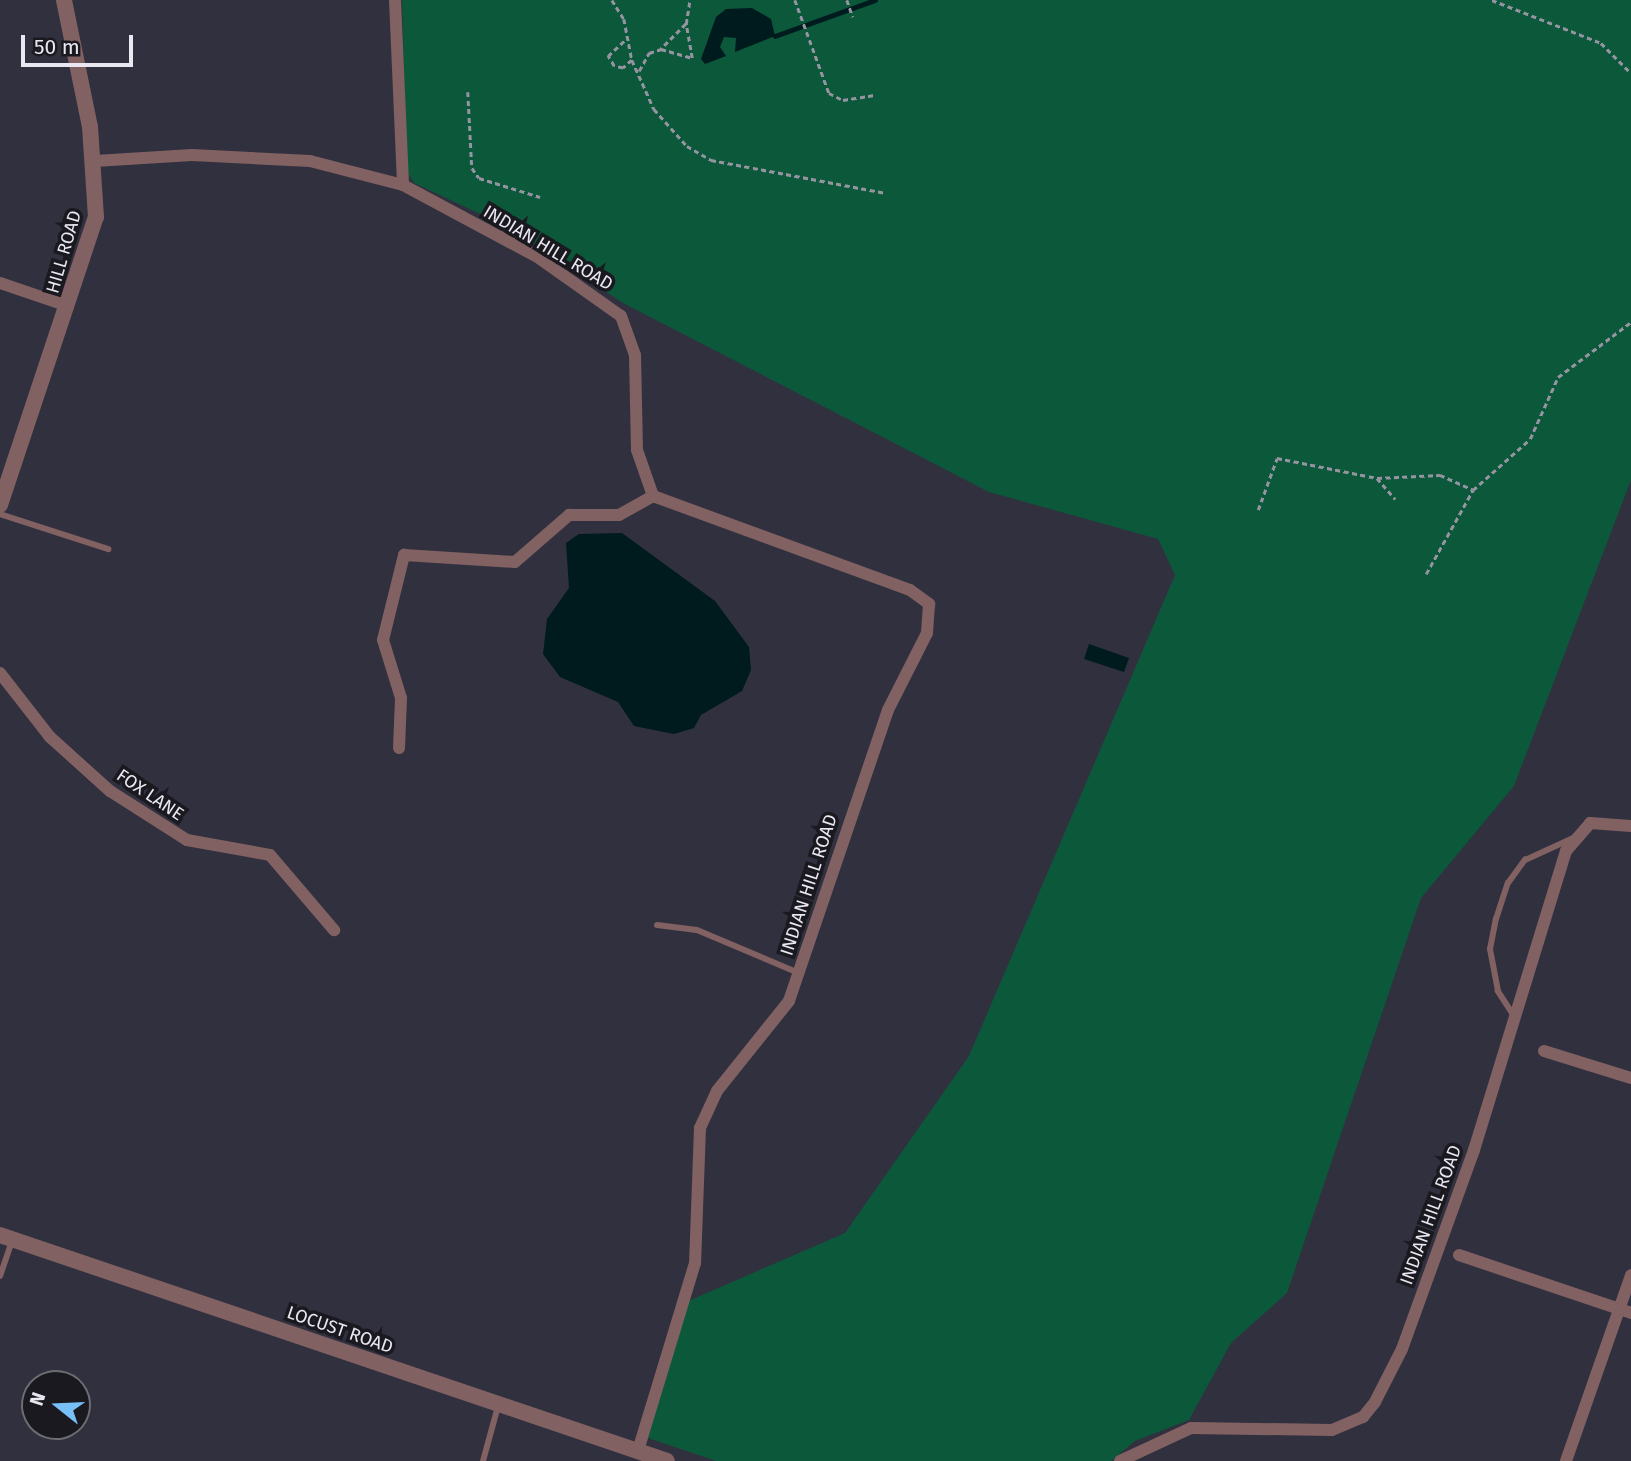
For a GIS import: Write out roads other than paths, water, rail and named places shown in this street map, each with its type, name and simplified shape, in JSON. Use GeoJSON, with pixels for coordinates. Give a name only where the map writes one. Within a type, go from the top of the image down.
{"type":"FeatureCollection","features":[{"type":"Feature","properties":{"kind":"street","name":"HILL ROAD"},"geometry":{"type":"LineString","coordinates":[[0,505],[96,217],[95,161],[63,0]]}},
{"type":"Feature","properties":{"kind":"street"},"geometry":{"type":"LineString","coordinates":[[395,0],[402,185]]}},
{"type":"Feature","properties":{"kind":"street","name":"INDIAN HILL ROAD"},"geometry":{"type":"LineString","coordinates":[[95,161],[192,155],[310,161],[402,185],[540,258],[621,316],[635,355],[637,450],[653,496],[910,590],[929,604],[927,633],[888,710],[799,973],[783,1010],[717,1091],[700,1128],[695,1263],[638,1451]]}},
{"type":"Feature","properties":{"kind":"street"},"geometry":{"type":"LineString","coordinates":[[0,283],[68,306]]}},
{"type":"Feature","properties":{"kind":"street"},"geometry":{"type":"LineString","coordinates":[[399,748],[401,698],[383,640],[404,555],[515,562],[569,515],[619,515],[653,496]]}},
{"type":"Feature","properties":{"kind":"street","name":"FOX LANE"},"geometry":{"type":"LineString","coordinates":[[0,673],[50,737],[110,791],[187,840],[270,855],[334,930]]}},
{"type":"Feature","properties":{"kind":"street"},"geometry":{"type":"LineString","coordinates":[[1573,838],[1605,820],[1631,826]]}},
{"type":"Feature","properties":{"kind":"street","name":"INDIAN HILL ROAD"},"geometry":{"type":"LineString","coordinates":[[1120,1461],[1191,1428],[1310,1432],[1363,1417],[1402,1349],[1573,838]]}},
{"type":"Feature","properties":{"kind":"street"},"geometry":{"type":"LineString","coordinates":[[1544,1051],[1631,1079]]}},
{"type":"Feature","properties":{"kind":"street","name":"LOCUST ROAD"},"geometry":{"type":"LineString","coordinates":[[6,1237],[667,1461]]}},
{"type":"Feature","properties":{"kind":"street"},"geometry":{"type":"LineString","coordinates":[[1459,1255],[1625,1311]]}},
{"type":"Feature","properties":{"kind":"street"},"geometry":{"type":"LineString","coordinates":[[1566,1461],[1625,1311],[1631,1275]]}},
{"type":"Feature","properties":{"kind":"lane"},"geometry":{"type":"LineString","coordinates":[[0,514],[108,549]]}},
{"type":"Feature","properties":{"kind":"lane"},"geometry":{"type":"LineString","coordinates":[[1515,1017],[1498,991],[1490,949],[1496,919],[1508,883],[1525,860],[1573,838]]}},
{"type":"Feature","properties":{"kind":"lane"},"geometry":{"type":"LineString","coordinates":[[657,925],[697,930],[799,973]]}},
{"type":"Feature","properties":{"kind":"lane"},"geometry":{"type":"LineString","coordinates":[[0,1276],[6,1237]]}},
{"type":"Feature","properties":{"kind":"lane"},"geometry":{"type":"LineString","coordinates":[[483,1461],[499,1404]]}},
{"type":"Feature","properties":{"kind":"waterway"},"geometry":{"type":"LineString","coordinates":[[775,36],[875,0]]}}]}
